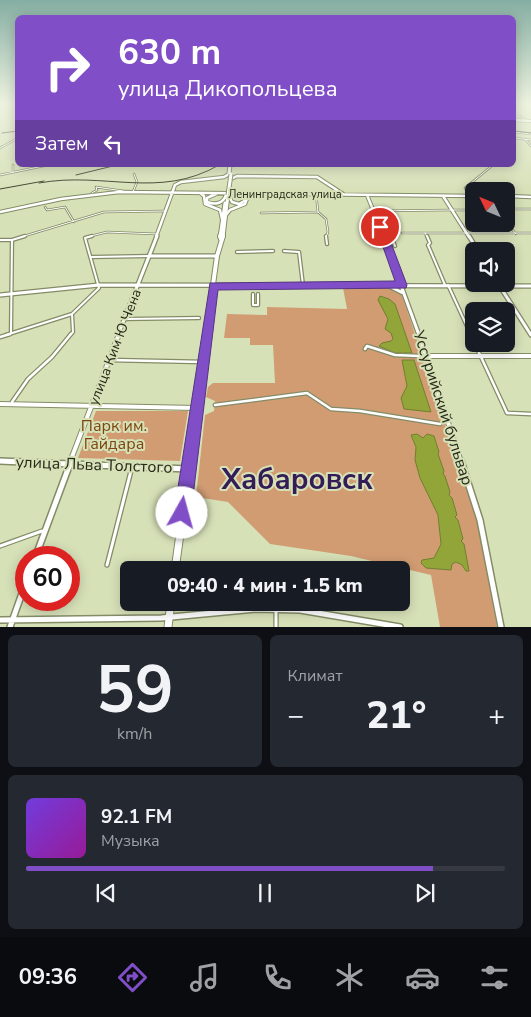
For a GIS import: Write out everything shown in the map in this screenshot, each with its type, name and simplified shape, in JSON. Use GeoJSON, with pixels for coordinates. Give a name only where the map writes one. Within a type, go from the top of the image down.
{"type":"FeatureCollection","features":[{"type":"Feature","properties":{"kind":"main road"},"geometry":{"type":"LineString","coordinates":[[221,239],[222,220],[231,167]]}},
{"type":"Feature","properties":{"kind":"main road"},"geometry":{"type":"LineString","coordinates":[[172,192],[175,185],[179,182],[237,176],[317,177],[337,193]]}},
{"type":"Feature","properties":{"kind":"main road"},"geometry":{"type":"LineString","coordinates":[[0,211],[46,200],[91,194],[132,192]]}},
{"type":"Feature","properties":{"kind":"main road","name":"Ленинградская улица"},"geometry":{"type":"LineString","coordinates":[[132,192],[465,196]]}},
{"type":"Feature","properties":{"kind":"main road","name":"улица Ким Ю Чена"},"geometry":{"type":"LineString","coordinates":[[39,546],[108,360],[139,286],[172,192]]}},
{"type":"Feature","properties":{"kind":"main road"},"geometry":{"type":"LineString","coordinates":[[197,192],[203,195],[209,203],[216,204],[223,201],[227,195]]}},
{"type":"Feature","properties":{"kind":"main road"},"geometry":{"type":"LineString","coordinates":[[205,199],[220,193]]}},
{"type":"Feature","properties":{"kind":"main road"},"geometry":{"type":"LineString","coordinates":[[227,195],[235,204],[242,203],[250,195],[256,193]]}},
{"type":"Feature","properties":{"kind":"main road"},"geometry":{"type":"LineString","coordinates":[[0,211],[91,194]]}},
{"type":"Feature","properties":{"kind":"main road"},"geometry":{"type":"LineString","coordinates":[[235,194],[242,195],[247,199]]}},
{"type":"Feature","properties":{"kind":"main road","name":"Уссурийский бульвар"},"geometry":{"type":"LineString","coordinates":[[366,194],[406,295],[480,520],[501,627]]}},
{"type":"Feature","properties":{"kind":"main road"},"geometry":{"type":"LineString","coordinates":[[176,561],[217,256],[226,215],[227,195]]}},
{"type":"Feature","properties":{"kind":"main road"},"geometry":{"type":"LineString","coordinates":[[430,195],[448,202]]}},
{"type":"Feature","properties":{"kind":"main road"},"geometry":{"type":"LineString","coordinates":[[444,196],[472,242]]}},
{"type":"Feature","properties":{"kind":"main road"},"geometry":{"type":"LineString","coordinates":[[448,202],[455,196]]}},
{"type":"Feature","properties":{"kind":"main road"},"geometry":{"type":"LineString","coordinates":[[515,196],[531,197]]}},
{"type":"Feature","properties":{"kind":"main road"},"geometry":{"type":"LineString","coordinates":[[205,199],[205,204],[220,210],[222,220]]}},
{"type":"Feature","properties":{"kind":"main road"},"geometry":{"type":"LineString","coordinates":[[226,215],[230,210],[245,204],[247,199]]}},
{"type":"Feature","properties":{"kind":"main road"},"geometry":{"type":"LineString","coordinates":[[149,256],[217,256]]}},
{"type":"Feature","properties":{"kind":"main road"},"geometry":{"type":"LineString","coordinates":[[0,294],[99,285],[465,285]]}},
{"type":"Feature","properties":{"kind":"main road"},"geometry":{"type":"LineString","coordinates":[[383,285],[397,289],[406,295]]}},
{"type":"Feature","properties":{"kind":"main road"},"geometry":{"type":"LineString","coordinates":[[515,286],[531,286]]}},
{"type":"Feature","properties":{"kind":"main road"},"geometry":{"type":"LineString","coordinates":[[503,292],[531,335]]}},
{"type":"Feature","properties":{"kind":"main road"},"geometry":{"type":"LineString","coordinates":[[426,356],[531,356]]}},
{"type":"Feature","properties":{"kind":"main road"},"geometry":{"type":"LineString","coordinates":[[0,404],[197,408]]}},
{"type":"Feature","properties":{"kind":"main road","name":"улица Льва Толстого"},"geometry":{"type":"LineString","coordinates":[[0,461],[188,469]]}},
{"type":"Feature","properties":{"kind":"main road"},"geometry":{"type":"LineString","coordinates":[[10,627],[16,611]]}},
{"type":"Feature","properties":{"kind":"main road"},"geometry":{"type":"LineString","coordinates":[[168,627],[170,611]]}},
{"type":"Feature","properties":{"kind":"main road"},"geometry":{"type":"LineString","coordinates":[[0,620],[169,617],[234,611]]}},
{"type":"Feature","properties":{"kind":"main road"},"geometry":{"type":"LineString","coordinates":[[306,611],[400,627]]}},
{"type":"Feature","properties":{"kind":"street"},"geometry":{"type":"LineString","coordinates":[[516,138],[531,140]]}},
{"type":"Feature","properties":{"kind":"street"},"geometry":{"type":"LineString","coordinates":[[525,139],[531,146]]}},
{"type":"Feature","properties":{"kind":"street"},"geometry":{"type":"LineString","coordinates":[[0,148],[15,140]]}},
{"type":"Feature","properties":{"kind":"street"},"geometry":{"type":"LineString","coordinates":[[13,165],[13,172]]}},
{"type":"Feature","properties":{"kind":"street"},"geometry":{"type":"LineString","coordinates":[[0,175],[38,167]]}},
{"type":"Feature","properties":{"kind":"street"},"geometry":{"type":"LineString","coordinates":[[472,182],[491,167]]}},
{"type":"Feature","properties":{"kind":"street"},"geometry":{"type":"LineString","coordinates":[[132,192],[137,182],[134,174]]}},
{"type":"Feature","properties":{"kind":"street","name":"Ленинградская улица"},"geometry":{"type":"LineString","coordinates":[[91,194],[98,190],[96,187],[132,192]]}},
{"type":"Feature","properties":{"kind":"street"},"geometry":{"type":"LineString","coordinates":[[114,190],[118,192]]}},
{"type":"Feature","properties":{"kind":"street"},"geometry":{"type":"LineString","coordinates":[[316,194],[318,212]]}},
{"type":"Feature","properties":{"kind":"street"},"geometry":{"type":"LineString","coordinates":[[45,207],[47,210],[65,206],[74,222]]}},
{"type":"Feature","properties":{"kind":"street"},"geometry":{"type":"LineString","coordinates":[[515,209],[531,209]]}},
{"type":"Feature","properties":{"kind":"street"},"geometry":{"type":"LineString","coordinates":[[373,211],[465,210]]}},
{"type":"Feature","properties":{"kind":"street"},"geometry":{"type":"LineString","coordinates":[[0,240],[12,240],[110,211],[165,211]]}},
{"type":"Feature","properties":{"kind":"street"},"geometry":{"type":"LineString","coordinates":[[261,214],[266,212],[318,212],[326,219],[328,232],[326,244]]}},
{"type":"Feature","properties":{"kind":"street"},"geometry":{"type":"LineString","coordinates":[[0,337],[72,314],[99,288],[85,238],[107,232],[157,234]]}},
{"type":"Feature","properties":{"kind":"street"},"geometry":{"type":"LineString","coordinates":[[382,232],[390,232],[395,246]]}},
{"type":"Feature","properties":{"kind":"street"},"geometry":{"type":"LineString","coordinates":[[402,233],[531,233]]}},
{"type":"Feature","properties":{"kind":"street"},"geometry":{"type":"LineString","coordinates":[[425,233],[430,243],[428,246],[465,323]]}},
{"type":"Feature","properties":{"kind":"street"},"geometry":{"type":"LineString","coordinates":[[11,332],[12,240]]}},
{"type":"Feature","properties":{"kind":"street"},"geometry":{"type":"LineString","coordinates":[[237,252],[273,251]]}},
{"type":"Feature","properties":{"kind":"street"},"geometry":{"type":"LineString","coordinates":[[284,251],[299,252],[303,285]]}},
{"type":"Feature","properties":{"kind":"street"},"geometry":{"type":"LineString","coordinates":[[91,257],[149,256]]}},
{"type":"Feature","properties":{"kind":"street"},"geometry":{"type":"LineString","coordinates":[[253,294],[253,305],[257,305],[258,294]]}},
{"type":"Feature","properties":{"kind":"street"},"geometry":{"type":"LineString","coordinates":[[11,404],[28,379],[52,357],[73,332],[72,314]]}},
{"type":"Feature","properties":{"kind":"street"},"geometry":{"type":"LineString","coordinates":[[125,319],[199,318]]}},
{"type":"Feature","properties":{"kind":"street"},"geometry":{"type":"LineString","coordinates":[[365,349],[367,346],[372,346],[396,355],[419,356]]}},
{"type":"Feature","properties":{"kind":"street"},"geometry":{"type":"LineString","coordinates":[[479,352],[506,412],[531,414]]}},
{"type":"Feature","properties":{"kind":"street"},"geometry":{"type":"LineString","coordinates":[[108,360],[203,362]]}},
{"type":"Feature","properties":{"kind":"street"},"geometry":{"type":"LineString","coordinates":[[215,405],[307,393],[329,409],[360,411],[440,424]]}},
{"type":"Feature","properties":{"kind":"street"},"geometry":{"type":"LineString","coordinates":[[106,565],[132,467]]}},
{"type":"Feature","properties":{"kind":"street"},"geometry":{"type":"LineString","coordinates":[[0,546],[45,530]]}},
{"type":"Feature","properties":{"kind":"street"},"geometry":{"type":"LineString","coordinates":[[276,611],[276,627]]}},
{"type":"Feature","properties":{"kind":"green space"},"geometry":{"type":"Polygon","coordinates":[[[343,288],[395,288],[402,295],[477,520],[497,627],[440,627],[431,575],[410,570],[410,561],[372,561],[270,544],[228,502],[196,497],[205,415],[214,411],[215,401],[206,397],[208,387],[213,383],[275,383],[273,345],[250,345],[250,338],[224,338],[227,314],[267,315],[267,307],[347,309],[343,288]]]}},
{"type":"Feature","properties":{"kind":"green space","name":"Парк им. Гайдара"},"geometry":{"type":"Polygon","coordinates":[[[96,411],[188,411],[180,461],[78,458],[96,411]]]}},
{"type":"Feature","properties":{"kind":"shaded area"},"geometry":{"type":"Polygon","coordinates":[[[380,296],[389,299],[395,304],[412,353],[395,353],[379,346],[393,339],[391,333],[385,329],[388,319],[378,300],[380,296]]]}},
{"type":"Feature","properties":{"kind":"shaded area"},"geometry":{"type":"Polygon","coordinates":[[[402,360],[414,360],[431,412],[404,409],[401,398],[407,386],[402,360]]]}},
{"type":"Feature","properties":{"kind":"shaded area"},"geometry":{"type":"Polygon","coordinates":[[[417,434],[423,438],[427,434],[434,436],[444,471],[443,474],[450,492],[449,495],[452,498],[457,515],[455,517],[458,520],[463,539],[461,541],[464,544],[469,571],[466,571],[462,565],[456,562],[452,564],[451,570],[426,568],[421,563],[422,560],[434,558],[441,544],[438,515],[420,478],[415,460],[416,447],[411,435],[417,434]]]}},
{"type":"Feature","properties":{"kind":"railway"},"geometry":{"type":"LineString","coordinates":[[76,175],[109,167]]}},
{"type":"Feature","properties":{"kind":"railway"},"geometry":{"type":"LineString","coordinates":[[39,183],[63,180],[131,183],[175,181],[197,175],[215,167]]}},
{"type":"Feature","properties":{"kind":"railway"},"geometry":{"type":"LineString","coordinates":[[0,189],[44,181]]}},
{"type":"Feature","properties":{"kind":"district","name":"Хабаровск"},"geometry":{"type":"Point","coordinates":[297,479]}},
{"type":"Feature","properties":{"kind":"route"},"geometry":{"type":"LineString","coordinates":[[182,513],[214,286],[402,285],[380,227]]}}]}
